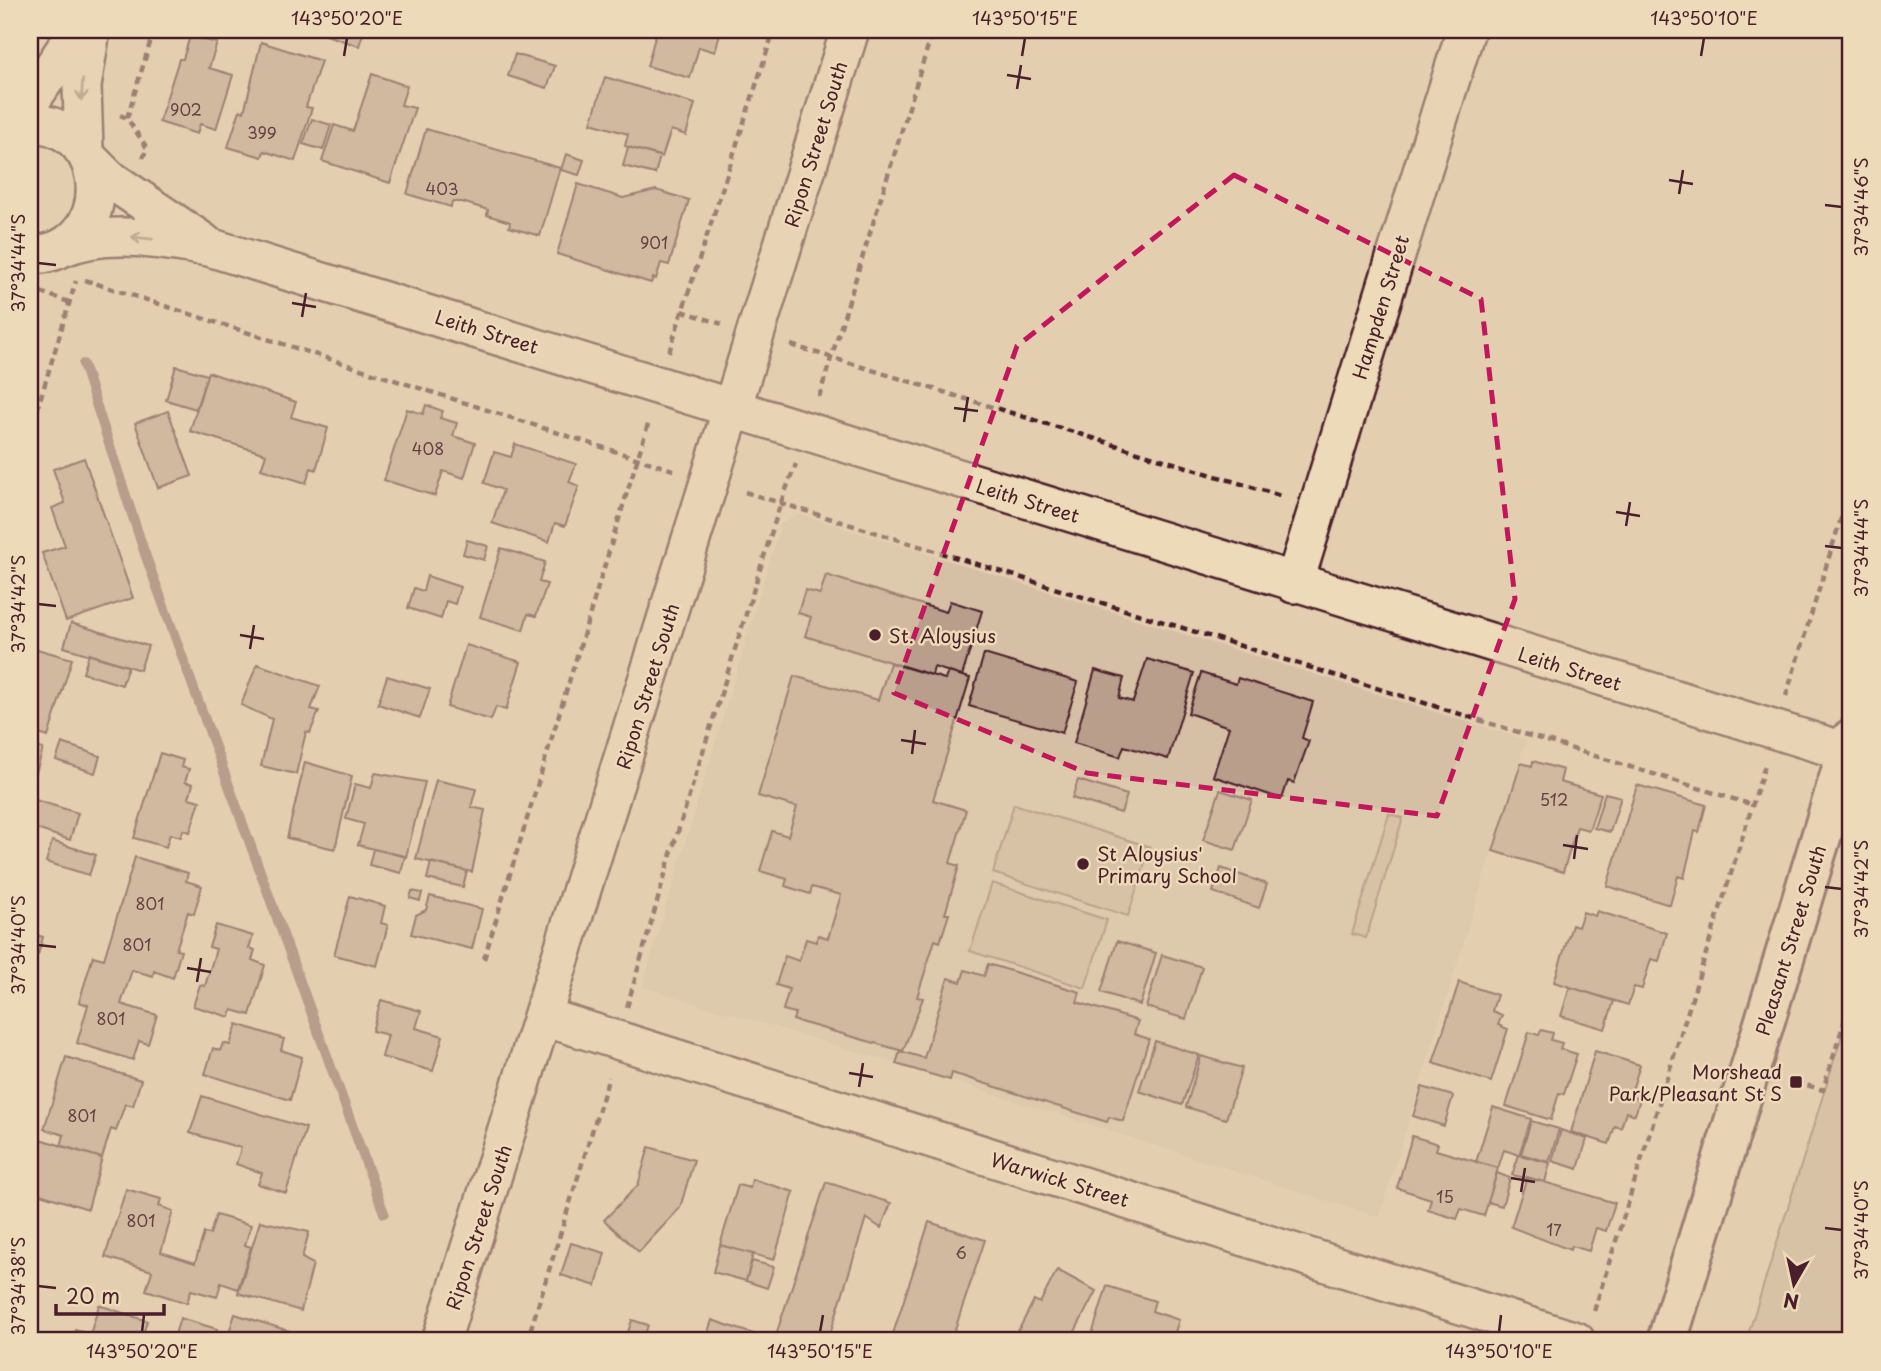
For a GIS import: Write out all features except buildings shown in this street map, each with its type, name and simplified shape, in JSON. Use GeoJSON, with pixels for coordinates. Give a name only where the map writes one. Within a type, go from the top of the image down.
{"type":"FeatureCollection","features":[{"type":"Feature","properties":{"kind":"street"},"geometry":{"type":"LineString","coordinates":[[30,102],[78,30]]}},
{"type":"Feature","properties":{"kind":"street"},"geometry":{"type":"LineString","coordinates":[[42,264],[81,232],[93,209],[96,184],[86,154],[82,86],[91,30]]}},
{"type":"Feature","properties":{"kind":"street","name":"Ripon Street South"},"geometry":{"type":"LineString","coordinates":[[441,1341],[850,30]]}},
{"type":"Feature","properties":{"kind":"street","name":"Hampden Street"},"geometry":{"type":"LineString","coordinates":[[1294,584],[1466,30]]}},
{"type":"Feature","properties":{"kind":"street","name":"Leith Street"},"geometry":{"type":"LineString","coordinates":[[30,123],[46,124],[63,131],[108,178],[209,247]]}},
{"type":"Feature","properties":{"kind":"street","name":"Leith Street"},"geometry":{"type":"LineString","coordinates":[[42,264],[77,241],[105,236],[209,247],[660,384],[1294,584],[1776,730],[1849,746]]}},
{"type":"Feature","properties":{"kind":"street","name":"Pleasant Street South"},"geometry":{"type":"LineString","coordinates":[[1667,1341],[1849,746]]}},
{"type":"Feature","properties":{"kind":"street","name":"Warwick Street"},"geometry":{"type":"LineString","coordinates":[[544,1017],[1584,1329]]}},
{"type":"Feature","properties":{"kind":"path"},"geometry":{"type":"LineString","coordinates":[[127,118],[154,30]]}},
{"type":"Feature","properties":{"kind":"path"},"geometry":{"type":"LineString","coordinates":[[484,958],[682,311],[774,30]]}},
{"type":"Feature","properties":{"kind":"path"},"geometry":{"type":"LineString","coordinates":[[527,1341],[618,1041],[670,857],[781,502],[809,431],[933,30]]}},
{"type":"Feature","properties":{"kind":"path"},"geometry":{"type":"LineString","coordinates":[[115,114],[127,118],[147,148],[140,168]]}},
{"type":"Feature","properties":{"kind":"path"},"geometry":{"type":"LineString","coordinates":[[42,264],[69,302]]}},
{"type":"Feature","properties":{"kind":"path"},"geometry":{"type":"LineString","coordinates":[[30,433],[77,277],[710,482]]}},
{"type":"Feature","properties":{"kind":"path"},"geometry":{"type":"LineString","coordinates":[[682,311],[1318,508]]}},
{"type":"Feature","properties":{"kind":"path"},"geometry":{"type":"LineString","coordinates":[[1584,1329],[1753,805],[1851,486]]}},
{"type":"Feature","properties":{"kind":"path"},"geometry":{"type":"LineString","coordinates":[[781,502],[1753,805]]}},
{"type":"Feature","properties":{"kind":"path"},"geometry":{"type":"LineString","coordinates":[[1796,1082],[1823,1090],[1851,1000]]}},
{"type":"Feature","properties":{"kind":"highlighted area"},"geometry":{"type":"Polygon","coordinates":[[[1234,175],[1481,299],[1515,599],[1437,816],[1087,773],[894,693],[1017,346],[1234,175]]]}},
{"type":"Feature","properties":{"kind":"shaded area","name":"St Aloysius' Primary School"},"geometry":{"type":"Polygon","coordinates":[[[798,514],[1526,740],[1379,1217],[950,1080],[642,987],[781,524],[798,514]]]}},
{"type":"Feature","properties":{"kind":"shaded area"},"geometry":{"type":"Polygon","coordinates":[[[1014,804],[1150,847],[1128,916],[993,873],[1014,804]]]}},
{"type":"Feature","properties":{"kind":"shaded area"},"geometry":{"type":"Polygon","coordinates":[[[1389,814],[1403,818],[1366,938],[1352,934],[1389,814]]]}},
{"type":"Feature","properties":{"kind":"shaded area"},"geometry":{"type":"Polygon","coordinates":[[[992,883],[1107,920],[1085,988],[970,951],[992,883]]]}},
{"type":"Feature","properties":{"kind":"shaded area"},"geometry":{"type":"Polygon","coordinates":[[[1851,1006],[1851,1341],[1746,1341],[1851,1006]]]}},
{"type":"Feature","properties":{"kind":"waterway"},"geometry":{"type":"LineString","coordinates":[[83,364],[145,554],[384,1213]]}},
{"type":"Feature","properties":{"kind":"place","name":"St. Aloysius"},"geometry":{"type":"Point","coordinates":[875,635]}},
{"type":"Feature","properties":{"kind":"place","name":"St Aloysius' Primary School"},"geometry":{"type":"Point","coordinates":[1083,864]}},
{"type":"Feature","properties":{"kind":"place","name":"Morshead Park/Pleasant St S"},"geometry":{"type":"Point","coordinates":[1796,1082]}}]}
